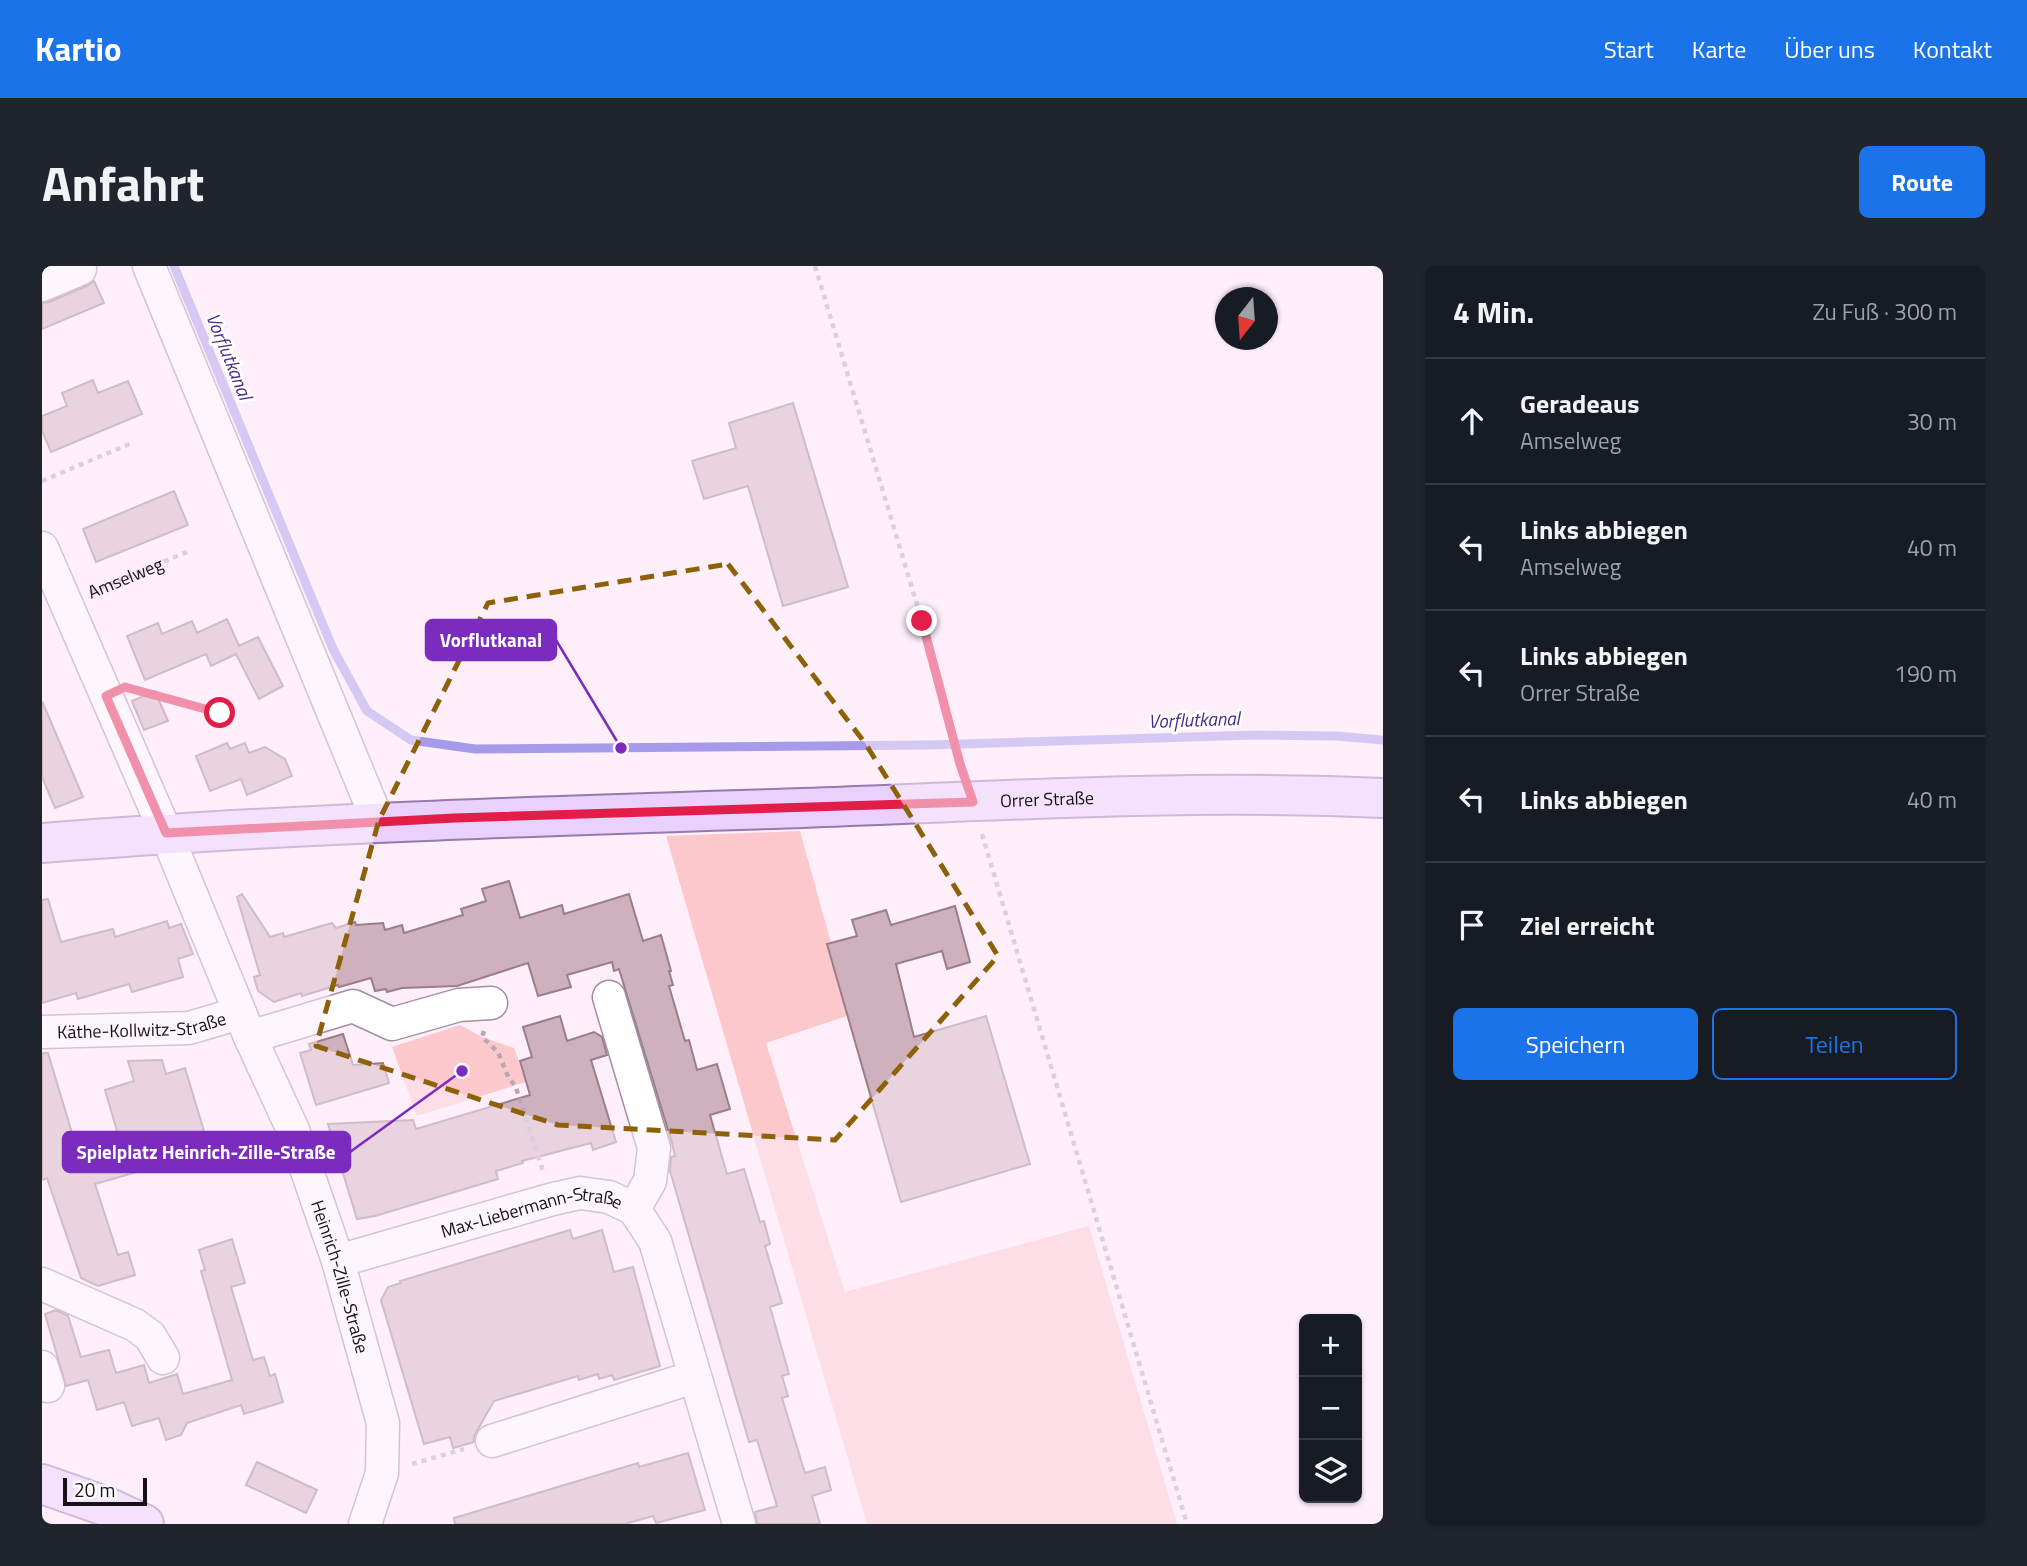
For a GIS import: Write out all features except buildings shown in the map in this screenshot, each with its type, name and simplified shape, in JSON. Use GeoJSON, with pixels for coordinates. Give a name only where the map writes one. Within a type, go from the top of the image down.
{"type":"FeatureCollection","features":[{"type":"Feature","properties":{"kind":"main road","name":"Orrer Straße"},"geometry":{"type":"LineString","coordinates":[[42,843],[166,833],[455,818],[1142,797],[1309,795],[1383,798]]}},
{"type":"Feature","properties":{"kind":"main road"},"geometry":{"type":"LineString","coordinates":[[42,1486],[104,1524]]}},
{"type":"Feature","properties":{"kind":"main road"},"geometry":{"type":"LineString","coordinates":[[42,1486],[105,1506],[144,1524]]}},
{"type":"Feature","properties":{"kind":"street"},"geometry":{"type":"LineString","coordinates":[[149,266],[372,807]]}},
{"type":"Feature","properties":{"kind":"street"},"geometry":{"type":"LineString","coordinates":[[42,285],[80,269]]}},
{"type":"Feature","properties":{"kind":"street","name":"Amselweg"},"geometry":{"type":"LineString","coordinates":[[42,548],[166,833]]}},
{"type":"Feature","properties":{"kind":"street","name":"Heinrich-Zille-Straße"},"geometry":{"type":"LineString","coordinates":[[166,833],[245,1025],[293,1130],[338,1261],[383,1423],[382,1473],[365,1524]]}},
{"type":"Feature","properties":{"kind":"street"},"geometry":{"type":"LineString","coordinates":[[608,997],[654,1149],[650,1181],[634,1209]]}},
{"type":"Feature","properties":{"kind":"street"},"geometry":{"type":"LineString","coordinates":[[245,1025],[353,1006],[392,1024],[459,1005],[491,1003]]}},
{"type":"Feature","properties":{"kind":"street","name":"Käthe-Kollwitz-Straße"},"geometry":{"type":"LineString","coordinates":[[42,1032],[245,1025]]}},
{"type":"Feature","properties":{"kind":"street","name":"Max-Liebermann-Straße"},"geometry":{"type":"LineString","coordinates":[[338,1261],[580,1193],[609,1197],[634,1209],[655,1241],[738,1524]]}},
{"type":"Feature","properties":{"kind":"street"},"geometry":{"type":"LineString","coordinates":[[42,1284],[135,1325],[150,1336],[163,1358]]}},
{"type":"Feature","properties":{"kind":"street"},"geometry":{"type":"LineString","coordinates":[[492,1441],[694,1377]]}},
{"type":"Feature","properties":{"kind":"path"},"geometry":{"type":"LineString","coordinates":[[815,266],[918,608],[960,764],[1187,1524]]}},
{"type":"Feature","properties":{"kind":"path"},"geometry":{"type":"LineString","coordinates":[[42,481],[134,442]]}},
{"type":"Feature","properties":{"kind":"path","name":"Amselweg"},"geometry":{"type":"LineString","coordinates":[[65,602],[187,552]]}},
{"type":"Feature","properties":{"kind":"path"},"geometry":{"type":"LineString","coordinates":[[106,696],[125,687],[220,713],[232,724]]}},
{"type":"Feature","properties":{"kind":"path"},"geometry":{"type":"LineString","coordinates":[[491,1003],[482,1037],[498,1052],[509,1079],[515,1085],[553,1199]]}},
{"type":"Feature","properties":{"kind":"path"},"geometry":{"type":"LineString","coordinates":[[382,1473],[492,1441]]}},
{"type":"Feature","properties":{"kind":"highlighted area"},"geometry":{"type":"Polygon","coordinates":[[[728,564],[865,743],[998,956],[835,1140],[558,1125],[316,1046],[379,820],[488,603],[728,564]]]}},
{"type":"Feature","properties":{"kind":"shaded area"},"geometry":{"type":"Polygon","coordinates":[[[800,831],[831,943],[827,945],[847,1016],[766,1043],[845,1292],[1089,1226],[1177,1524],[867,1524],[666,836],[800,831]]]}},
{"type":"Feature","properties":{"kind":"shaded area"},"geometry":{"type":"Polygon","coordinates":[[[460,1025],[482,1037],[514,1048],[526,1082],[417,1116],[392,1047],[460,1025]]]}},
{"type":"Feature","properties":{"kind":"waterway","name":"Vorflutkanal"},"geometry":{"type":"LineString","coordinates":[[174,266],[333,649],[367,711],[411,740],[475,749],[929,745],[1256,735],[1336,736],[1383,740]]}},
{"type":"Feature","properties":{"kind":"place","name":"Vorflutkanal"},"geometry":{"type":"Point","coordinates":[621,748]}},
{"type":"Feature","properties":{"kind":"place","name":"Spielplatz Heinrich-Zille-Straße"},"geometry":{"type":"Point","coordinates":[462,1071]}},
{"type":"Feature","properties":{"kind":"route"},"geometry":{"type":"LineString","coordinates":[[220,713],[125,687],[106,696],[166,833],[455,818],[973,802],[960,764],[922,621]]}}]}
